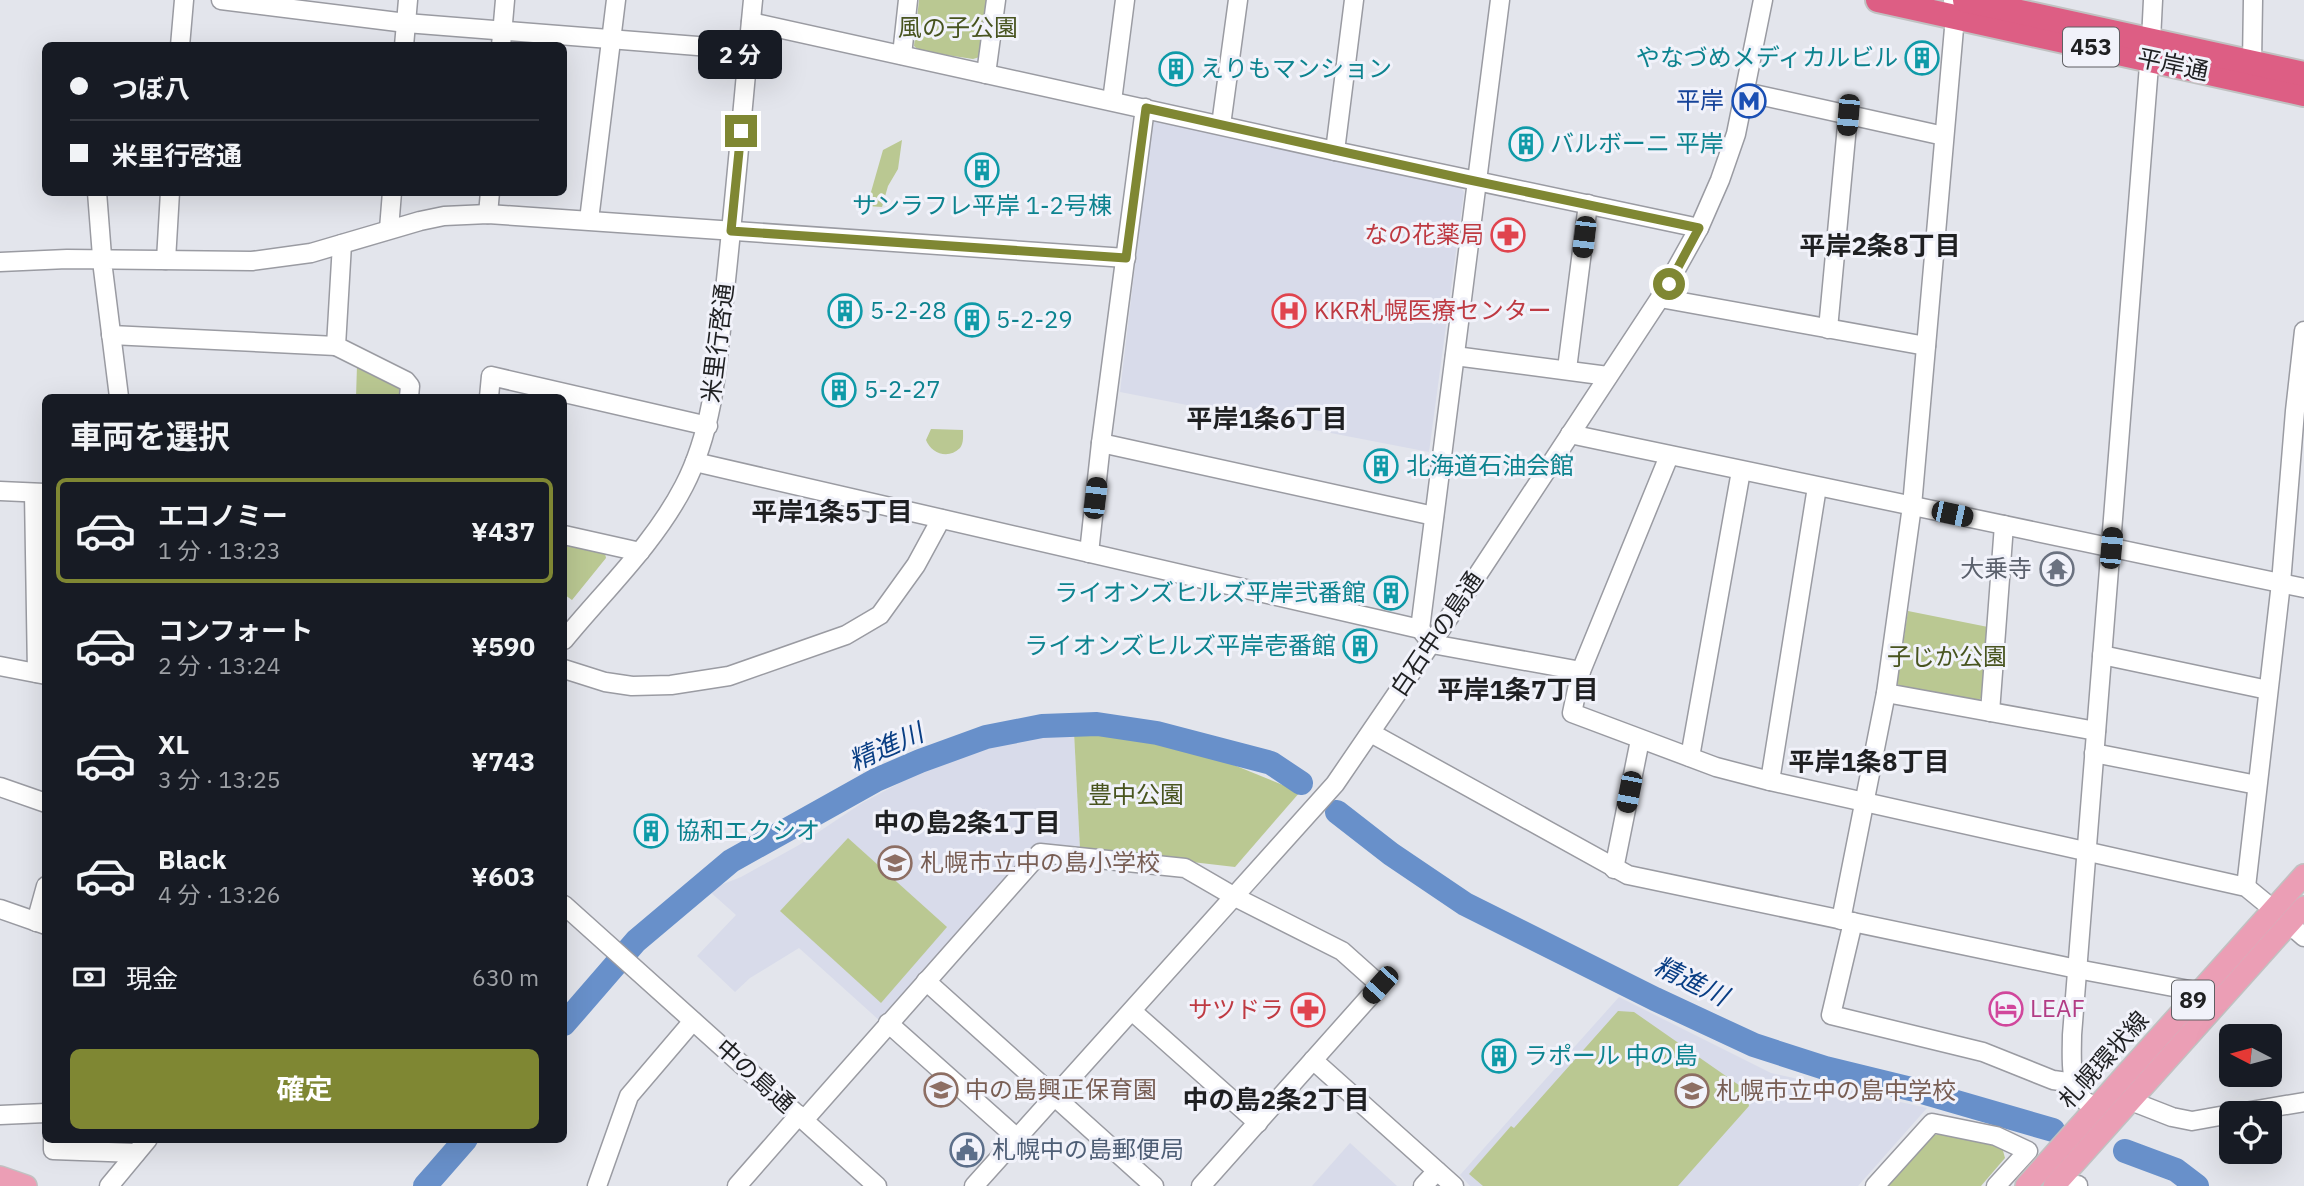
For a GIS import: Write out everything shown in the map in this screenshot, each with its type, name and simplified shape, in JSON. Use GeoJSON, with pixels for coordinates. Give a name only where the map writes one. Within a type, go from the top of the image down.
{"type":"FeatureCollection","features":[{"type":"Feature","properties":{"kind":"highway","name":"平岸通"},"geometry":{"type":"LineString","coordinates":[[1878,0],[1958,6],[2033,7],[2150,50],[2252,63],[2304,74]]}},
{"type":"Feature","properties":{"kind":"highway","name":"平岸通"},"geometry":{"type":"LineString","coordinates":[[1958,6],[2150,50],[2304,94]]}},
{"type":"Feature","properties":{"kind":"main road","name":"札幌環状線"},"geometry":{"type":"LineString","coordinates":[[2026,1186],[2200,992],[2289,924],[2304,875]]}},
{"type":"Feature","properties":{"kind":"main road","name":"札幌環状線"},"geometry":{"type":"LineString","coordinates":[[2054,1186],[2304,907]]}},
{"type":"Feature","properties":{"kind":"main road"},"geometry":{"type":"LineString","coordinates":[[0,1177],[26,1186]]}},
{"type":"Feature","properties":{"kind":"street"},"geometry":{"type":"LineString","coordinates":[[180,42],[184,0]]}},
{"type":"Feature","properties":{"kind":"street"},"geometry":{"type":"LineString","coordinates":[[221,0],[281,4],[502,38],[612,38],[748,50]]}},
{"type":"Feature","properties":{"kind":"street"},"geometry":{"type":"LineString","coordinates":[[404,42],[408,0]]}},
{"type":"Feature","properties":{"kind":"street"},"geometry":{"type":"LineString","coordinates":[[502,38],[505,0]]}},
{"type":"Feature","properties":{"kind":"street"},"geometry":{"type":"LineString","coordinates":[[589,220],[616,0]]}},
{"type":"Feature","properties":{"kind":"street","name":"米里行啓通"},"geometry":{"type":"LineString","coordinates":[[567,637],[640,552],[673,505],[695,462],[708,426],[714,395],[753,0]]}},
{"type":"Feature","properties":{"kind":"street"},"geometry":{"type":"LineString","coordinates":[[902,55],[908,0]]}},
{"type":"Feature","properties":{"kind":"street"},"geometry":{"type":"LineString","coordinates":[[986,74],[996,0]]}},
{"type":"Feature","properties":{"kind":"street"},"geometry":{"type":"LineString","coordinates":[[1112,101],[1125,0]]}},
{"type":"Feature","properties":{"kind":"street"},"geometry":{"type":"LineString","coordinates":[[1221,125],[1238,0]]}},
{"type":"Feature","properties":{"kind":"street"},"geometry":{"type":"LineString","coordinates":[[1335,151],[1354,0]]}},
{"type":"Feature","properties":{"kind":"street"},"geometry":{"type":"LineString","coordinates":[[1420,629],[1500,0]]}},
{"type":"Feature","properties":{"kind":"street","name":"白石中の島通"},"geometry":{"type":"LineString","coordinates":[[974,1186],[1335,784],[1432,644],[1660,298],[1699,228],[1736,134],[1763,0]]}},
{"type":"Feature","properties":{"kind":"street"},"geometry":{"type":"LineString","coordinates":[[2096,1108],[2082,1099],[2071,1066],[2152,0]]}},
{"type":"Feature","properties":{"kind":"street"},"geometry":{"type":"LineString","coordinates":[[2252,63],[2253,0]]}},
{"type":"Feature","properties":{"kind":"street"},"geometry":{"type":"LineString","coordinates":[[1958,6],[1912,506],[1885,693],[1831,1015],[1983,1052],[2053,1080],[2076,1083]]}},
{"type":"Feature","properties":{"kind":"street"},"geometry":{"type":"LineString","coordinates":[[751,22],[1699,228]]}},
{"type":"Feature","properties":{"kind":"street"},"geometry":{"type":"LineString","coordinates":[[1745,92],[1944,136]]}},
{"type":"Feature","properties":{"kind":"street"},"geometry":{"type":"LineString","coordinates":[[1089,553],[1146,108]]}},
{"type":"Feature","properties":{"kind":"street"},"geometry":{"type":"LineString","coordinates":[[1828,329],[1848,115]]}},
{"type":"Feature","properties":{"kind":"street"},"geometry":{"type":"LineString","coordinates":[[97,196],[102,260],[119,394]]}},
{"type":"Feature","properties":{"kind":"street"},"geometry":{"type":"LineString","coordinates":[[166,260],[170,196]]}},
{"type":"Feature","properties":{"kind":"street"},"geometry":{"type":"LineString","coordinates":[[389,229],[392,196]]}},
{"type":"Feature","properties":{"kind":"street"},"geometry":{"type":"LineString","coordinates":[[488,214],[490,196]]}},
{"type":"Feature","properties":{"kind":"street"},"geometry":{"type":"LineString","coordinates":[[1567,369],[1588,204]]}},
{"type":"Feature","properties":{"kind":"street"},"geometry":{"type":"LineString","coordinates":[[0,262],[277,260],[444,216],[488,214],[1126,258]]}},
{"type":"Feature","properties":{"kind":"street"},"geometry":{"type":"LineString","coordinates":[[336,346],[342,244]]}},
{"type":"Feature","properties":{"kind":"street"},"geometry":{"type":"LineString","coordinates":[[1660,298],[1926,346]]}},
{"type":"Feature","properties":{"kind":"street"},"geometry":{"type":"LineString","coordinates":[[2246,887],[2300,412],[2304,331]]}},
{"type":"Feature","properties":{"kind":"street"},"geometry":{"type":"LineString","coordinates":[[111,335],[336,346],[406,381],[410,386],[409,394]]}},
{"type":"Feature","properties":{"kind":"street"},"geometry":{"type":"LineString","coordinates":[[1455,356],[1608,376]]}},
{"type":"Feature","properties":{"kind":"street"},"geometry":{"type":"LineString","coordinates":[[489,394],[491,376],[708,426]]}},
{"type":"Feature","properties":{"kind":"street"},"geometry":{"type":"LineString","coordinates":[[1570,434],[2304,588]]}},
{"type":"Feature","properties":{"kind":"street"},"geometry":{"type":"LineString","coordinates":[[1101,443],[1434,516]]}},
{"type":"Feature","properties":{"kind":"street"},"geometry":{"type":"LineString","coordinates":[[1669,456],[1581,671],[1572,713],[1716,767],[1770,781],[2246,887],[2289,924]]}},
{"type":"Feature","properties":{"kind":"street"},"geometry":{"type":"LineString","coordinates":[[695,462],[1420,629],[1432,644],[1581,671]]}},
{"type":"Feature","properties":{"kind":"street"},"geometry":{"type":"LineString","coordinates":[[1690,757],[1741,471]]}},
{"type":"Feature","properties":{"kind":"street"},"geometry":{"type":"LineString","coordinates":[[1770,781],[1817,487]]}},
{"type":"Feature","properties":{"kind":"street"},"geometry":{"type":"LineString","coordinates":[[0,491],[40,493],[41,674],[0,666]]}},
{"type":"Feature","properties":{"kind":"street"},"geometry":{"type":"LineString","coordinates":[[567,670],[605,682],[632,686],[671,685],[729,676],[846,635],[880,615],[916,565],[941,519]]}},
{"type":"Feature","properties":{"kind":"street"},"geometry":{"type":"LineString","coordinates":[[1990,712],[2004,525]]}},
{"type":"Feature","properties":{"kind":"street"},"geometry":{"type":"LineString","coordinates":[[567,536],[640,552]]}},
{"type":"Feature","properties":{"kind":"street"},"geometry":{"type":"LineString","coordinates":[[2102,655],[2268,690]]}},
{"type":"Feature","properties":{"kind":"street"},"geometry":{"type":"LineString","coordinates":[[1885,693],[2096,731]]}},
{"type":"Feature","properties":{"kind":"street"},"geometry":{"type":"LineString","coordinates":[[1371,733],[1629,875],[2077,969],[2200,992]]}},
{"type":"Feature","properties":{"kind":"street"},"geometry":{"type":"LineString","coordinates":[[1614,869],[1640,740]]}},
{"type":"Feature","properties":{"kind":"street"},"geometry":{"type":"LineString","coordinates":[[2094,753],[2257,785]]}},
{"type":"Feature","properties":{"kind":"street"},"geometry":{"type":"LineString","coordinates":[[0,787],[42,802]]}},
{"type":"Feature","properties":{"kind":"street"},"geometry":{"type":"LineString","coordinates":[[737,1186],[1040,853],[1185,868],[1235,897],[1342,951],[1380,985],[1201,1186]]}},
{"type":"Feature","properties":{"kind":"street","name":"中の島通"},"geometry":{"type":"LineString","coordinates":[[567,908],[877,1186]]}},
{"type":"Feature","properties":{"kind":"street"},"geometry":{"type":"LineString","coordinates":[[0,909],[41,924]]}},
{"type":"Feature","properties":{"kind":"street"},"geometry":{"type":"LineString","coordinates":[[926,981],[1154,1186]]}},
{"type":"Feature","properties":{"kind":"street"},"geometry":{"type":"LineString","coordinates":[[1132,1011],[1258,1123]]}},
{"type":"Feature","properties":{"kind":"street"},"geometry":{"type":"LineString","coordinates":[[602,1183],[629,1096],[693,1021]]}},
{"type":"Feature","properties":{"kind":"street"},"geometry":{"type":"LineString","coordinates":[[888,1023],[1017,1138]]}},
{"type":"Feature","properties":{"kind":"street"},"geometry":{"type":"LineString","coordinates":[[1313,1060],[1454,1186]]}},
{"type":"Feature","properties":{"kind":"street"},"geometry":{"type":"LineString","coordinates":[[2131,1101],[2172,1117],[2192,1121],[2219,1116]]}},
{"type":"Feature","properties":{"kind":"street"},"geometry":{"type":"LineString","coordinates":[[2282,1106],[2304,1102]]}},
{"type":"Feature","properties":{"kind":"street"},"geometry":{"type":"LineString","coordinates":[[0,1115],[42,1113]]}},
{"type":"Feature","properties":{"kind":"street"},"geometry":{"type":"LineString","coordinates":[[1875,1186],[1932,1123],[1996,1136],[2028,1151],[1996,1186]]}},
{"type":"Feature","properties":{"kind":"street"},"geometry":{"type":"LineString","coordinates":[[53,1143],[53,1150],[142,1146]]}},
{"type":"Feature","properties":{"kind":"street"},"geometry":{"type":"LineString","coordinates":[[109,1186],[142,1146]]}},
{"type":"Feature","properties":{"kind":"street"},"geometry":{"type":"LineString","coordinates":[[1423,1186],[1437,1171]]}},
{"type":"Feature","properties":{"kind":"shaded area","name":"KKR札幌医療センター"},"geometry":{"type":"Polygon","coordinates":[[[1156,119],[1461,188],[1464,192],[1429,452],[1120,392],[1152,123],[1156,119]]]}},
{"type":"Feature","properties":{"kind":"shaded area","name":"札幌市立中の島小学校"},"geometry":{"type":"Polygon","coordinates":[[[1074,732],[1080,849],[1039,846],[880,1021],[799,948],[750,978],[735,992],[697,956],[736,915],[708,890],[741,877],[799,845],[862,803],[941,761],[1012,737],[1074,732]]]}},
{"type":"Feature","properties":{"kind":"shaded area","name":"札幌市立中の島中学校"},"geometry":{"type":"Polygon","coordinates":[[[1619,997],[1771,1073],[1927,1108],[1858,1186],[1470,1186],[1460,1175],[1619,997]]]}},
{"type":"Feature","properties":{"kind":"shaded area"},"geometry":{"type":"Polygon","coordinates":[[[1350,1143],[1397,1186],[1312,1186],[1350,1143]]]}},
{"type":"Feature","properties":{"kind":"green space","name":"風の子公園"},"geometry":{"type":"Polygon","coordinates":[[[919,0],[990,0],[983,56],[973,59],[920,51],[914,46],[919,0]]]}},
{"type":"Feature","properties":{"kind":"green space"},"geometry":{"type":"Polygon","coordinates":[[[902,140],[898,169],[888,186],[882,207],[867,206],[883,150],[902,140]]]}},
{"type":"Feature","properties":{"kind":"green space"},"geometry":{"type":"Polygon","coordinates":[[[357,366],[396,384],[400,394],[356,394],[357,366]]]}},
{"type":"Feature","properties":{"kind":"green space"},"geometry":{"type":"Polygon","coordinates":[[[931,429],[963,430],[960,448],[950,454],[936,451],[926,440],[931,429]]]}},
{"type":"Feature","properties":{"kind":"green space"},"geometry":{"type":"Polygon","coordinates":[[[567,545],[605,553],[606,558],[572,600],[567,596],[567,545]]]}},
{"type":"Feature","properties":{"kind":"green space","name":"子じか公園"},"geometry":{"type":"Polygon","coordinates":[[[1908,611],[1988,627],[1982,697],[1978,701],[1901,688],[1897,683],[1908,611]]]}},
{"type":"Feature","properties":{"kind":"green space","name":"豊中公園"},"geometry":{"type":"Polygon","coordinates":[[[1074,732],[1144,735],[1197,750],[1300,792],[1235,867],[1080,849],[1074,732]]]}},
{"type":"Feature","properties":{"kind":"green space"},"geometry":{"type":"Polygon","coordinates":[[[848,838],[947,927],[881,1003],[780,911],[848,838]]]}},
{"type":"Feature","properties":{"kind":"green space"},"geometry":{"type":"Polygon","coordinates":[[[1618,1011],[1634,1012],[1746,1090],[1749,1106],[1678,1186],[1483,1186],[1469,1174],[1511,1126],[1514,1128],[1618,1011]]]}},
{"type":"Feature","properties":{"kind":"green space"},"geometry":{"type":"Polygon","coordinates":[[[1942,1133],[2002,1147],[2005,1158],[1981,1186],[1887,1186],[1931,1136],[1942,1133]]]}},
{"type":"Feature","properties":{"kind":"waterway","name":"精進川"},"geometry":{"type":"LineString","coordinates":[[567,1021],[636,941],[731,861],[876,780],[986,737],[1042,726],[1097,724],[1157,733],[1271,763],[1301,783]]}},
{"type":"Feature","properties":{"kind":"waterway","name":"精進川"},"geometry":{"type":"LineString","coordinates":[[1337,812],[1391,854],[1465,904],[1754,1045],[1825,1068],[1915,1090],[2053,1130]]}},
{"type":"Feature","properties":{"kind":"waterway","name":"精進川"},"geometry":{"type":"LineString","coordinates":[[425,1186],[463,1143]]}},
{"type":"Feature","properties":{"kind":"waterway","name":"精進川"},"geometry":{"type":"LineString","coordinates":[[2125,1151],[2176,1170],[2197,1186]]}},
{"type":"Feature","properties":{"kind":"place","name":"やなづめメディカルビル"},"geometry":{"type":"Point","coordinates":[1922,58]}},
{"type":"Feature","properties":{"kind":"place","name":"えりもマンション"},"geometry":{"type":"Point","coordinates":[1176,69]}},
{"type":"Feature","properties":{"kind":"place","name":"平岸"},"geometry":{"type":"Point","coordinates":[1749,101]}},
{"type":"Feature","properties":{"kind":"place","name":"バルボーニ 平岸"},"geometry":{"type":"Point","coordinates":[1526,144]}},
{"type":"Feature","properties":{"kind":"place","name":"サンラフレ平岸 1-2号棟"},"geometry":{"type":"Point","coordinates":[982,170]}},
{"type":"Feature","properties":{"kind":"place","name":"なの花薬局"},"geometry":{"type":"Point","coordinates":[1508,235]}},
{"type":"Feature","properties":{"kind":"place","name":"5-2-28"},"geometry":{"type":"Point","coordinates":[845,311]}},
{"type":"Feature","properties":{"kind":"place","name":"KKR札幌医療センター"},"geometry":{"type":"Point","coordinates":[1289,311]}},
{"type":"Feature","properties":{"kind":"place","name":"5-2-29"},"geometry":{"type":"Point","coordinates":[972,320]}},
{"type":"Feature","properties":{"kind":"place","name":"5-2-27"},"geometry":{"type":"Point","coordinates":[839,390]}},
{"type":"Feature","properties":{"kind":"place","name":"北海道石油会館"},"geometry":{"type":"Point","coordinates":[1381,466]}},
{"type":"Feature","properties":{"kind":"place","name":"大乗寺"},"geometry":{"type":"Point","coordinates":[2057,569]}},
{"type":"Feature","properties":{"kind":"place","name":"ライオンズヒルズ平岸弐番館"},"geometry":{"type":"Point","coordinates":[1391,593]}},
{"type":"Feature","properties":{"kind":"place","name":"ライオンズヒルズ平岸壱番館"},"geometry":{"type":"Point","coordinates":[1360,646]}},
{"type":"Feature","properties":{"kind":"place","name":"協和エクシオ"},"geometry":{"type":"Point","coordinates":[651,831]}},
{"type":"Feature","properties":{"kind":"place","name":"札幌市立中の島小学校"},"geometry":{"type":"Point","coordinates":[895,863]}},
{"type":"Feature","properties":{"kind":"place","name":"LEAF"},"geometry":{"type":"Point","coordinates":[2006,1009]}},
{"type":"Feature","properties":{"kind":"place","name":"サツドラ"},"geometry":{"type":"Point","coordinates":[1308,1010]}},
{"type":"Feature","properties":{"kind":"place","name":"ラポール 中の島"},"geometry":{"type":"Point","coordinates":[1499,1056]}},
{"type":"Feature","properties":{"kind":"place","name":"中の島興正保育園"},"geometry":{"type":"Point","coordinates":[941,1090]}},
{"type":"Feature","properties":{"kind":"place","name":"札幌市立中の島中学校"},"geometry":{"type":"Point","coordinates":[1692,1091]}},
{"type":"Feature","properties":{"kind":"place","name":"札幌中の島郵便局"},"geometry":{"type":"Point","coordinates":[967,1150]}},
{"type":"Feature","properties":{"kind":"district","name":"平岸2条8丁目"},"geometry":{"type":"Point","coordinates":[1880,246]}},
{"type":"Feature","properties":{"kind":"district","name":"平岸1条6丁目"},"geometry":{"type":"Point","coordinates":[1267,419]}},
{"type":"Feature","properties":{"kind":"district","name":"平岸1条5丁目"},"geometry":{"type":"Point","coordinates":[832,512]}},
{"type":"Feature","properties":{"kind":"district","name":"平岸1条7丁目"},"geometry":{"type":"Point","coordinates":[1518,690]}},
{"type":"Feature","properties":{"kind":"district","name":"平岸1条8丁目"},"geometry":{"type":"Point","coordinates":[1869,762]}},
{"type":"Feature","properties":{"kind":"district","name":"中の島2条1丁目"},"geometry":{"type":"Point","coordinates":[967,823]}},
{"type":"Feature","properties":{"kind":"district","name":"中の島2条2丁目"},"geometry":{"type":"Point","coordinates":[1276,1100]}},
{"type":"Feature","properties":{"kind":"route"},"geometry":{"type":"LineString","coordinates":[[741,131],[731,231],[1126,258],[1146,108],[1699,228],[1669,284]]}}]}
